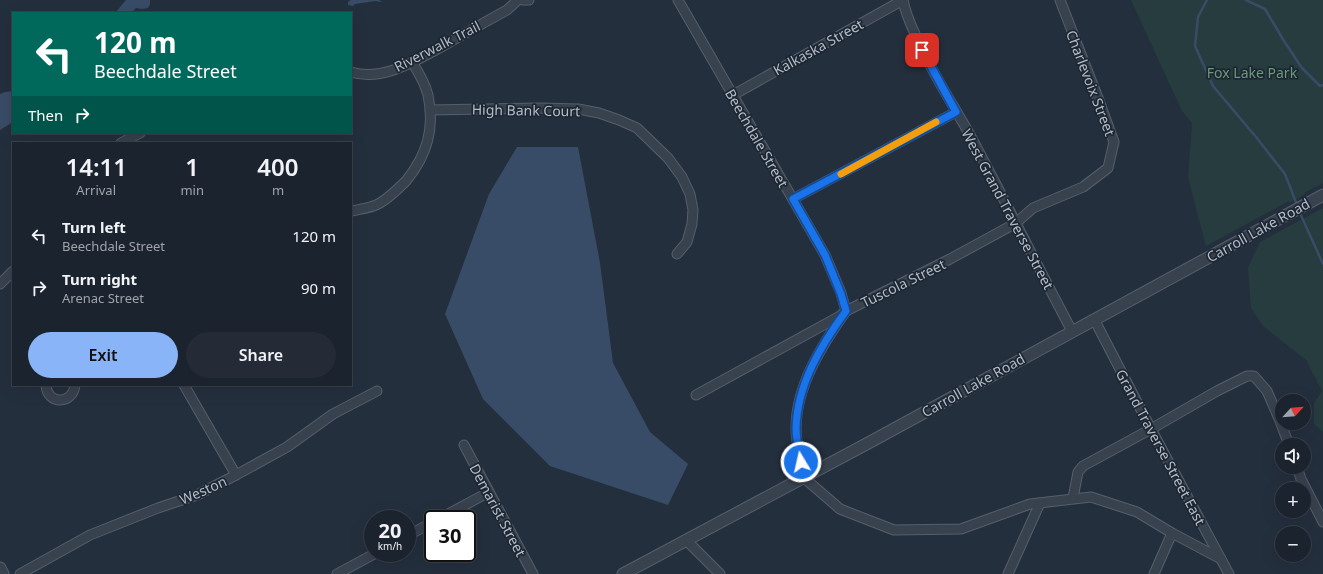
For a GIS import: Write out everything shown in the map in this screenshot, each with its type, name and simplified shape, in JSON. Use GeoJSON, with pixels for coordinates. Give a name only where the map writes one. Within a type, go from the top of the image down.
{"type":"FeatureCollection","features":[{"type":"Feature","properties":{"kind":"street","name":"Riverwalk Trail"},"geometry":{"type":"LineString","coordinates":[[352,72],[363,74],[378,73],[412,62],[507,10],[518,0]]}},
{"type":"Feature","properties":{"kind":"street"},"geometry":{"type":"LineString","coordinates":[[523,0],[529,0]]}},
{"type":"Feature","properties":{"kind":"street","name":"Beechdale Street"},"geometry":{"type":"LineString","coordinates":[[678,0],[825,255],[841,294],[846,311]]}},
{"type":"Feature","properties":{"kind":"street","name":"Kalkaska Street"},"geometry":{"type":"LineString","coordinates":[[733,95],[903,0]]}},
{"type":"Feature","properties":{"kind":"street","name":"West Grand Traverse Street"},"geometry":{"type":"LineString","coordinates":[[903,0],[905,11],[922,50],[998,187],[1072,331]]}},
{"type":"Feature","properties":{"kind":"street","name":"Charlevoix Street"},"geometry":{"type":"LineString","coordinates":[[1060,0],[1114,142],[1108,168]]}},
{"type":"Feature","properties":{"kind":"street"},"geometry":{"type":"LineString","coordinates":[[352,211],[374,205],[390,197],[415,170],[424,154],[429,135],[430,110],[423,81],[412,62]]}},
{"type":"Feature","properties":{"kind":"street","name":"High Bank Court"},"geometry":{"type":"LineString","coordinates":[[430,110],[541,108],[578,109],[599,113],[637,128],[668,158],[682,177],[690,194],[693,210],[692,224],[687,242],[677,254]]}},
{"type":"Feature","properties":{"kind":"street"},"geometry":{"type":"LineString","coordinates":[[793,199],[956,112]]}},
{"type":"Feature","properties":{"kind":"street"},"geometry":{"type":"LineString","coordinates":[[123,142],[138,134]]}},
{"type":"Feature","properties":{"kind":"street","name":"Tuscola Street"},"geometry":{"type":"LineString","coordinates":[[696,395],[840,316],[846,311],[950,259],[1016,223],[1033,208],[1083,187],[1108,168]]}},
{"type":"Feature","properties":{"kind":"street","name":"Carroll Lake Road"},"geometry":{"type":"LineString","coordinates":[[623,574],[1323,194]]}},
{"type":"Feature","properties":{"kind":"street"},"geometry":{"type":"LineString","coordinates":[[0,284],[11,276]]}},
{"type":"Feature","properties":{"kind":"street"},"geometry":{"type":"LineString","coordinates":[[846,311],[830,333],[804,383],[797,411],[796,430],[803,477],[840,509],[894,530],[961,529],[1030,504],[1090,497],[1137,512],[1172,533],[1221,559]]}},
{"type":"Feature","properties":{"kind":"street","name":"Grand Traverse Street East"},"geometry":{"type":"LineString","coordinates":[[1094,319],[1229,574]]}},
{"type":"Feature","properties":{"kind":"street"},"geometry":{"type":"LineString","coordinates":[[1073,498],[1078,472],[1083,466],[1217,391],[1247,376],[1254,376],[1267,391],[1286,438]]}},
{"type":"Feature","properties":{"kind":"street"},"geometry":{"type":"LineString","coordinates":[[46,386],[48,393],[52,397],[62,400],[71,396],[75,386]]}},
{"type":"Feature","properties":{"kind":"street"},"geometry":{"type":"LineString","coordinates":[[185,386],[236,475]]}},
{"type":"Feature","properties":{"kind":"street","name":"Weston"},"geometry":{"type":"LineString","coordinates":[[20,574],[90,535],[158,508],[197,495],[287,447],[333,414],[377,391]]}},
{"type":"Feature","properties":{"kind":"street","name":"Demarist Street"},"geometry":{"type":"LineString","coordinates":[[464,445],[532,574]]}},
{"type":"Feature","properties":{"kind":"street"},"geometry":{"type":"LineString","coordinates":[[1299,474],[1323,522]]}},
{"type":"Feature","properties":{"kind":"street"},"geometry":{"type":"LineString","coordinates":[[456,510],[489,492]]}},
{"type":"Feature","properties":{"kind":"street"},"geometry":{"type":"LineString","coordinates":[[1008,574],[1040,503]]}},
{"type":"Feature","properties":{"kind":"street"},"geometry":{"type":"LineString","coordinates":[[1154,574],[1172,533]]}},
{"type":"Feature","properties":{"kind":"street"},"geometry":{"type":"LineString","coordinates":[[686,540],[720,574]]}},
{"type":"Feature","properties":{"kind":"street"},"geometry":{"type":"LineString","coordinates":[[337,574],[364,559]]}},
{"type":"Feature","properties":{"kind":"street"},"geometry":{"type":"LineString","coordinates":[[0,568],[3,574]]}},
{"type":"Feature","properties":{"kind":"green space","name":"Fox Lake Park"},"geometry":{"type":"Polygon","coordinates":[[[1131,0],[1323,0],[1323,183],[1304,193],[1305,194],[1290,203],[1289,201],[1206,246],[1188,178],[1192,123],[1182,111],[1131,0]]]}},
{"type":"Feature","properties":{"kind":"green space"},"geometry":{"type":"Polygon","coordinates":[[[1323,208],[1323,432],[1314,424],[1314,403],[1322,391],[1306,360],[1263,326],[1251,308],[1248,267],[1260,242],[1323,208]]]}},
{"type":"Feature","properties":{"kind":"water"},"geometry":{"type":"Polygon","coordinates":[[[126,0],[150,0],[148,8],[136,8],[132,12],[116,12],[126,0]]]}},
{"type":"Feature","properties":{"kind":"water"},"geometry":{"type":"Polygon","coordinates":[[[351,0],[379,0],[383,2],[375,1],[355,4],[353,6],[348,5],[348,2],[351,0]]]}},
{"type":"Feature","properties":{"kind":"water"},"geometry":{"type":"Polygon","coordinates":[[[12,91],[12,123],[0,130],[0,94],[12,91]]]}},
{"type":"Feature","properties":{"kind":"water"},"geometry":{"type":"Polygon","coordinates":[[[517,147],[578,147],[600,263],[613,363],[650,432],[688,464],[668,505],[550,466],[483,399],[445,314],[489,194],[517,147]]]}},
{"type":"Feature","properties":{"kind":"waterway"},"geometry":{"type":"LineString","coordinates":[[1207,0],[1198,17],[1195,46],[1213,86],[1285,174],[1297,205]]}},
{"type":"Feature","properties":{"kind":"waterway"},"geometry":{"type":"LineString","coordinates":[[1246,0],[1265,9],[1302,68],[1320,86],[1323,85]]}},
{"type":"Feature","properties":{"kind":"waterway"},"geometry":{"type":"LineString","coordinates":[[1299,211],[1323,264]]}},
{"type":"Feature","properties":{"kind":"slow traffic"},"geometry":{"type":"LineString","coordinates":[[841,174],[936,122]]}},
{"type":"Feature","properties":{"kind":"route"},"geometry":{"type":"LineString","coordinates":[[801,462],[796,430],[797,411],[804,383],[830,333],[846,311],[841,294],[825,255],[793,199],[956,112],[942,89],[922,50]]}}]}
